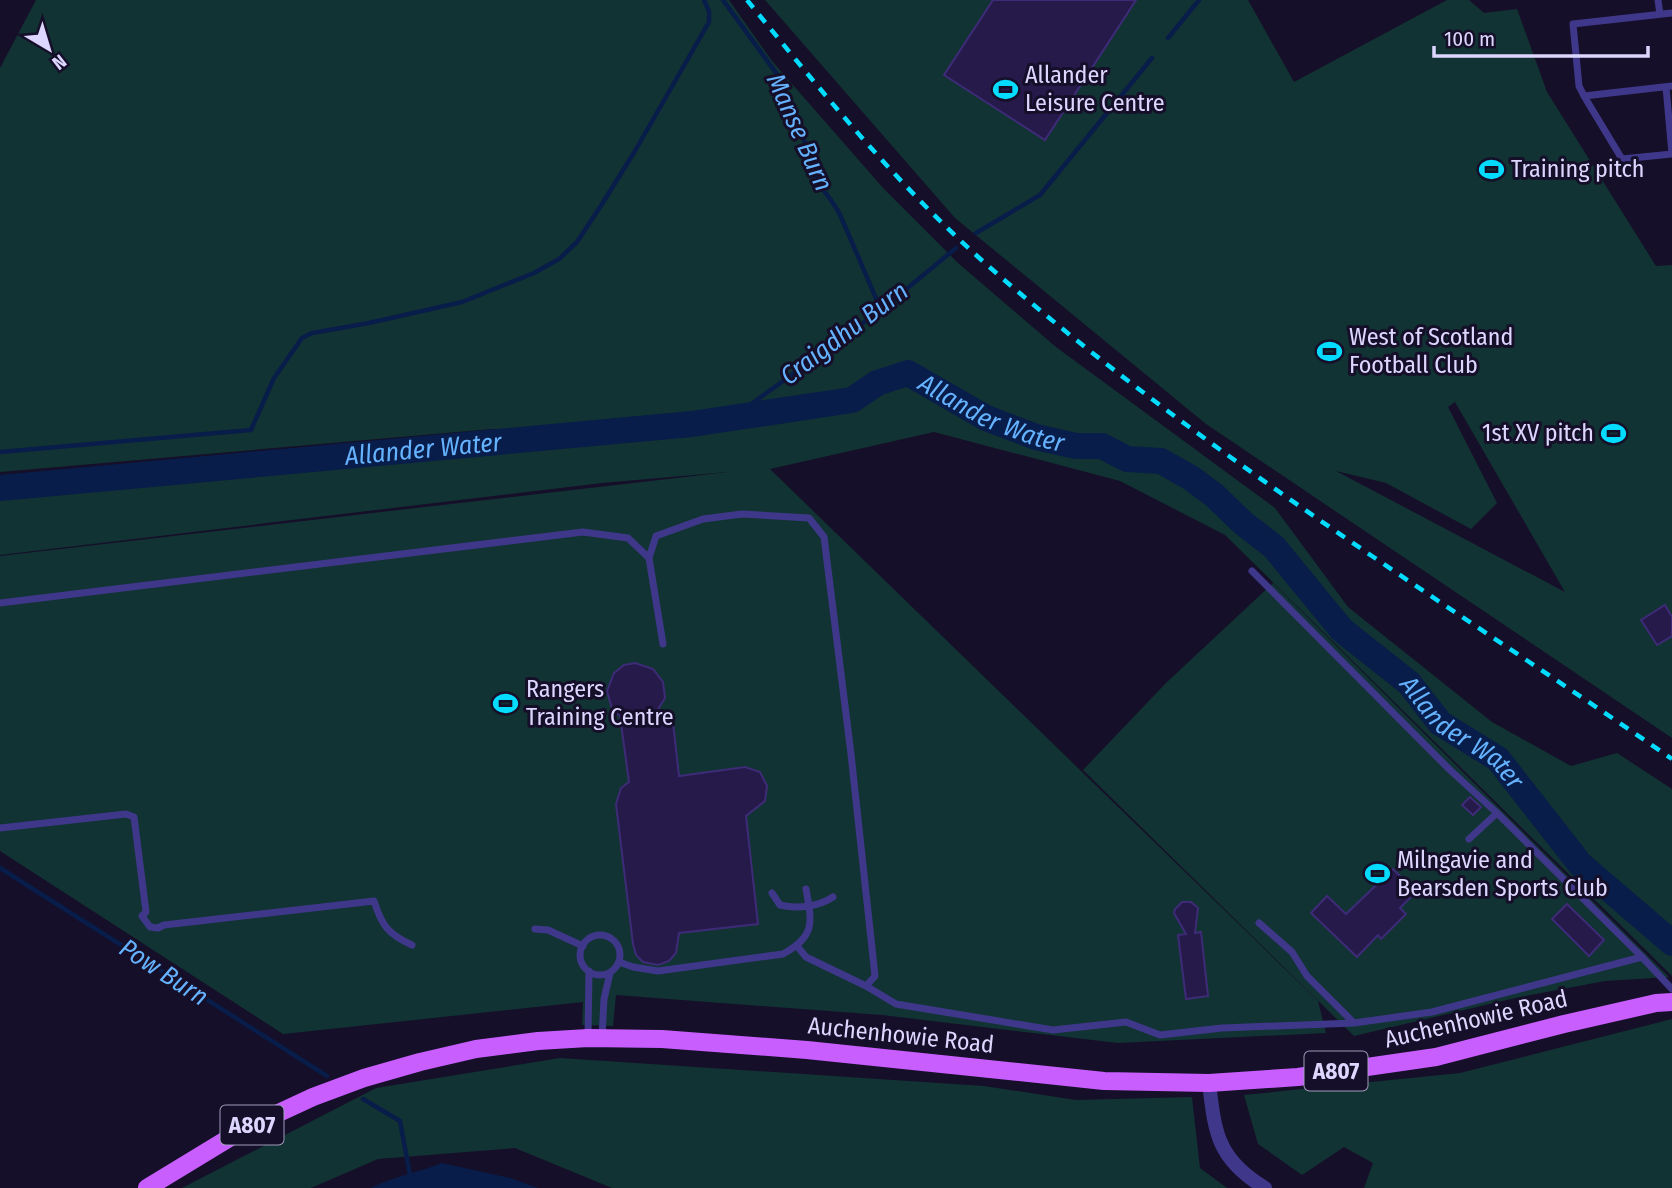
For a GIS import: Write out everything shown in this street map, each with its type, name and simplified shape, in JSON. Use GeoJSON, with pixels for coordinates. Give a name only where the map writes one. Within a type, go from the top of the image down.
{"type":"FeatureCollection","features":[{"type":"Feature","properties":{"kind":"main road","name":"Auchenhowie Road"},"geometry":{"type":"LineString","coordinates":[[147,1188],[244,1129],[313,1097],[419,1062],[476,1049],[538,1041],[662,1039],[807,1050],[1104,1082],[1209,1083],[1297,1077],[1436,1057],[1564,1024],[1656,1003],[1672,1002]]}},
{"type":"Feature","properties":{"kind":"street"},"geometry":{"type":"LineString","coordinates":[[1209,1083],[1217,1136],[1232,1163],[1265,1188]]}},
{"type":"Feature","properties":{"kind":"lane"},"geometry":{"type":"LineString","coordinates":[[1658,0],[1660,14]]}},
{"type":"Feature","properties":{"kind":"lane"},"geometry":{"type":"LineString","coordinates":[[1584,96],[1669,87],[1672,154],[1622,159],[1584,96],[1579,86],[1573,24],[1672,13]]}},
{"type":"Feature","properties":{"kind":"lane"},"geometry":{"type":"LineString","coordinates":[[663,644],[649,558],[656,536],[702,519],[742,514],[809,518],[824,537],[875,975],[866,986]]}},
{"type":"Feature","properties":{"kind":"lane"},"geometry":{"type":"LineString","coordinates":[[0,603],[583,532],[628,538],[649,558]]}},
{"type":"Feature","properties":{"kind":"lane"},"geometry":{"type":"LineString","coordinates":[[1252,571],[1672,989]]}},
{"type":"Feature","properties":{"kind":"lane"},"geometry":{"type":"LineString","coordinates":[[1469,839],[1497,813]]}},
{"type":"Feature","properties":{"kind":"lane"},"geometry":{"type":"LineString","coordinates":[[0,828],[126,814],[134,817],[146,912],[142,916],[150,926],[158,928],[164,925],[374,901],[380,922],[394,937],[412,945]]}},
{"type":"Feature","properties":{"kind":"lane"},"geometry":{"type":"LineString","coordinates":[[619,962],[658,971],[783,954],[797,946],[808,934],[812,922],[806,889]]}},
{"type":"Feature","properties":{"kind":"lane"},"geometry":{"type":"LineString","coordinates":[[772,893],[779,905],[790,907],[824,903],[834,897]]}},
{"type":"Feature","properties":{"kind":"lane"},"geometry":{"type":"LineString","coordinates":[[1259,923],[1292,952],[1307,976],[1354,1023]]}},
{"type":"Feature","properties":{"kind":"lane"},"geometry":{"type":"LineString","coordinates":[[535,929],[548,930],[583,946]]}},
{"type":"Feature","properties":{"kind":"lane"},"geometry":{"type":"LineString","coordinates":[[595,1038],[610,973],[619,962],[619,947],[608,937],[594,937],[583,946],[582,963],[589,971],[599,975],[610,973]]}},
{"type":"Feature","properties":{"kind":"lane"},"geometry":{"type":"LineString","coordinates":[[797,946],[806,957],[896,1004],[1053,1030],[1126,1022],[1160,1035],[1222,1028],[1354,1023],[1432,1013],[1642,957]]}},
{"type":"Feature","properties":{"kind":"lane"},"geometry":{"type":"LineString","coordinates":[[589,971],[595,1038]]}},
{"type":"Feature","properties":{"kind":"green space"},"geometry":{"type":"Polygon","coordinates":[[[36,0],[729,0],[772,61],[884,189],[958,263],[1056,347],[1275,508],[1348,607],[1492,722],[1571,766],[1617,753],[1672,789],[1672,976],[1225,535],[1120,481],[934,432],[770,469],[1318,1001],[1326,1033],[1118,1043],[882,1015],[616,995],[613,1026],[582,1025],[583,1002],[283,1034],[0,851],[0,556],[728,472],[602,483],[0,555],[0,475],[588,430],[492,429],[0,472],[0,68],[36,0]]]}},
{"type":"Feature","properties":{"kind":"green space"},"geometry":{"type":"Polygon","coordinates":[[[765,0],[1248,0],[1294,82],[1447,0],[1469,0],[1484,13],[1517,9],[1547,92],[1656,266],[1672,265],[1672,738],[1206,424],[955,218],[765,0]],[[1455,402],[1448,407],[1497,503],[1471,529],[1386,483],[1336,471],[1565,592],[1455,402]]]}},
{"type":"Feature","properties":{"kind":"green space","name":"Milngavie and Bearsden Sports Club"},"geometry":{"type":"Polygon","coordinates":[[[1273,583],[1669,977],[1605,981],[1515,998],[1354,1036],[1083,770],[1166,683],[1273,583]]]}},
{"type":"Feature","properties":{"kind":"green space"},"geometry":{"type":"Polygon","coordinates":[[[1672,1019],[1672,1188],[1364,1188],[1373,1163],[1344,1147],[1302,1175],[1258,1144],[1244,1095],[1460,1073],[1672,1019]]]}},
{"type":"Feature","properties":{"kind":"green space"},"geometry":{"type":"Polygon","coordinates":[[[560,1058],[984,1086],[1076,1100],[1192,1097],[1200,1168],[1227,1188],[612,1188],[515,1148],[378,1159],[311,1188],[182,1188],[376,1088],[560,1058]]]}},
{"type":"Feature","properties":{"kind":"water"},"geometry":{"type":"Polygon","coordinates":[[[442,1163],[510,1178],[538,1188],[370,1188],[442,1163]]]}},
{"type":"Feature","properties":{"kind":"building","name":"Allander Leisure Centre"},"geometry":{"type":"Polygon","coordinates":[[[993,0],[1136,0],[1045,140],[944,75],[993,0]]]}},
{"type":"Feature","properties":{"kind":"building"},"geometry":{"type":"Polygon","coordinates":[[[1665,605],[1672,617],[1672,636],[1657,645],[1641,620],[1665,605]]]}},
{"type":"Feature","properties":{"kind":"building"},"geometry":{"type":"Polygon","coordinates":[[[635,663],[653,669],[663,682],[665,698],[650,722],[673,723],[679,776],[745,767],[760,772],[767,786],[765,801],[746,816],[758,924],[679,933],[676,953],[669,961],[658,965],[643,962],[636,955],[633,944],[616,804],[621,788],[629,782],[620,716],[612,709],[607,691],[614,673],[624,665],[635,663]]]}},
{"type":"Feature","properties":{"kind":"building"},"geometry":{"type":"Polygon","coordinates":[[[1470,797],[1481,807],[1473,815],[1462,805],[1470,797]]]}},
{"type":"Feature","properties":{"kind":"building"},"geometry":{"type":"Polygon","coordinates":[[[1393,869],[1416,892],[1400,908],[1406,914],[1381,939],[1378,935],[1357,957],[1311,913],[1327,896],[1346,914],[1393,869]]]}},
{"type":"Feature","properties":{"kind":"building"},"geometry":{"type":"Polygon","coordinates":[[[1182,902],[1191,902],[1198,908],[1195,933],[1201,932],[1208,996],[1186,999],[1178,935],[1186,934],[1174,913],[1182,902]]]}},
{"type":"Feature","properties":{"kind":"building"},"geometry":{"type":"Polygon","coordinates":[[[1567,904],[1604,940],[1589,956],[1552,919],[1567,904]]]}},
{"type":"Feature","properties":{"kind":"waterway"},"geometry":{"type":"LineString","coordinates":[[0,452],[251,430],[274,378],[302,338],[312,333],[462,302],[534,273],[559,259],[577,242],[602,204],[709,22],[709,11],[704,0]]}},
{"type":"Feature","properties":{"kind":"waterway","name":"Manse Burn"},"geometry":{"type":"LineString","coordinates":[[723,0],[779,77],[818,180],[840,215],[881,310]]}},
{"type":"Feature","properties":{"kind":"waterway","name":"Craigdhu Burn"},"geometry":{"type":"LineString","coordinates":[[1168,38],[1199,0]]}},
{"type":"Feature","properties":{"kind":"waterway","name":"Craigdhu Burn"},"geometry":{"type":"LineString","coordinates":[[976,233],[1040,195],[1152,58]]}},
{"type":"Feature","properties":{"kind":"waterway","name":"Craigdhu Burn"},"geometry":{"type":"LineString","coordinates":[[732,418],[881,310],[956,248]]}},
{"type":"Feature","properties":{"kind":"waterway","name":"Allander Water"},"geometry":{"type":"LineString","coordinates":[[0,488],[692,424],[852,400],[877,383],[908,373],[986,418],[1036,437],[1076,446],[1102,446],[1127,459],[1161,461],[1214,495],[1243,523],[1274,547],[1342,630],[1409,683],[1440,723],[1498,759],[1580,864],[1672,943]]}},
{"type":"Feature","properties":{"kind":"waterway","name":"Pow Burn"},"geometry":{"type":"LineString","coordinates":[[0,868],[327,1076]]}},
{"type":"Feature","properties":{"kind":"waterway","name":"Pow Burn"},"geometry":{"type":"LineString","coordinates":[[363,1099],[400,1121],[410,1175]]}},
{"type":"Feature","properties":{"kind":"railway"},"geometry":{"type":"LineString","coordinates":[[747,0],[891,170],[953,234],[1067,332],[1235,461],[1672,759]]}},
{"type":"Feature","properties":{"kind":"place","name":"Allander Leisure Centre"},"geometry":{"type":"Point","coordinates":[1005,89]}},
{"type":"Feature","properties":{"kind":"place","name":"Training pitch"},"geometry":{"type":"Point","coordinates":[1491,169]}},
{"type":"Feature","properties":{"kind":"place","name":"West of Scotland Football Club"},"geometry":{"type":"Point","coordinates":[1329,351]}},
{"type":"Feature","properties":{"kind":"place","name":"1st XV pitch"},"geometry":{"type":"Point","coordinates":[1614,433]}},
{"type":"Feature","properties":{"kind":"place","name":"Rangers Training Centre"},"geometry":{"type":"Point","coordinates":[506,703]}},
{"type":"Feature","properties":{"kind":"place","name":"Milngavie and Bearsden Sports Club"},"geometry":{"type":"Point","coordinates":[1377,874]}}]}
